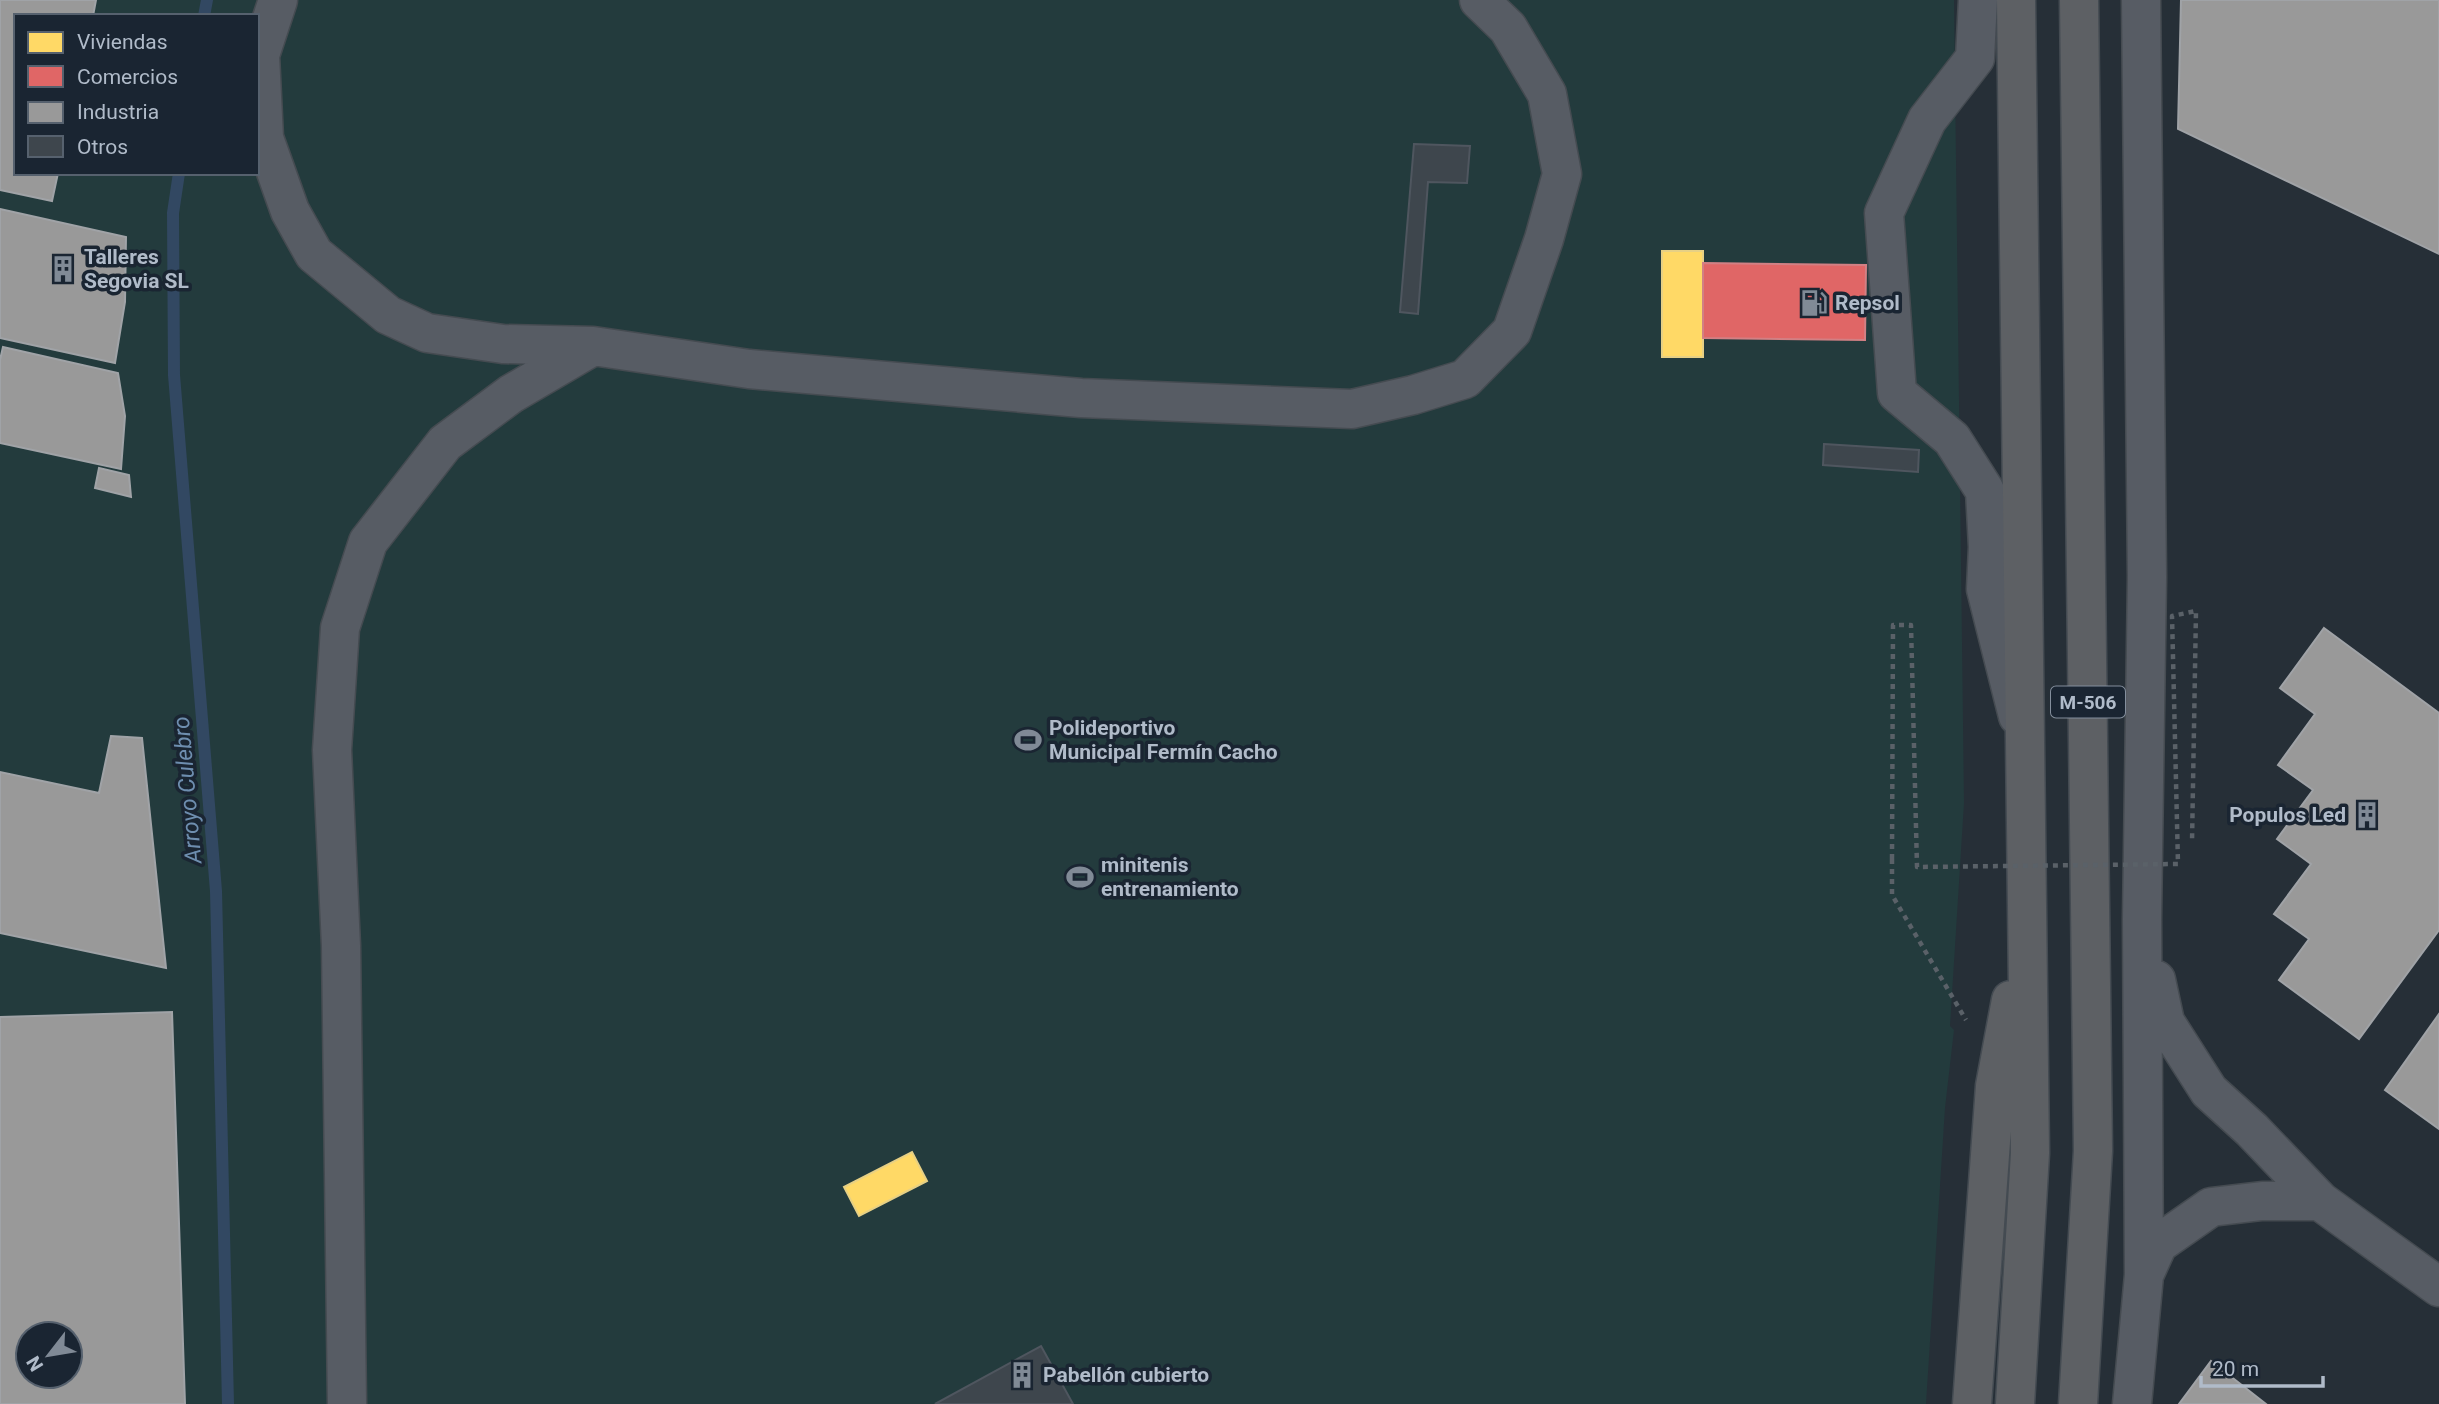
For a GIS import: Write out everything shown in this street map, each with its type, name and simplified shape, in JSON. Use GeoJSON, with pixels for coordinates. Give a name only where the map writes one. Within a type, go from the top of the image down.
{"type":"FeatureCollection","features":[{"type":"Feature","properties":{"kind":"highway","name":"M-506"},"geometry":{"type":"LineString","coordinates":[[2015,1404],[2030,1153],[2016,0]]}},
{"type":"Feature","properties":{"kind":"highway","name":"M-506"},"geometry":{"type":"LineString","coordinates":[[2078,1404],[2093,1151],[2079,0]]}},
{"type":"Feature","properties":{"kind":"highway"},"geometry":{"type":"LineString","coordinates":[[1972,1404],[1995,1086],[2027,918]]}},
{"type":"Feature","properties":{"kind":"street"},"geometry":{"type":"LineString","coordinates":[[278,0],[260,55],[264,138],[290,211],[314,254],[388,315],[427,333],[503,344],[593,346],[749,369],[1081,398],[1352,409],[1413,395],[1465,379],[1512,331],[1544,239],[1562,174],[1547,94],[1508,29],[1479,0]]}},
{"type":"Feature","properties":{"kind":"street"},"geometry":{"type":"LineString","coordinates":[[1978,0],[1975,58],[1927,120],[1884,213],[1897,393],[1952,439],[1985,491],[1988,547],[1986,589],[2025,746]]}},
{"type":"Feature","properties":{"kind":"street"},"geometry":{"type":"LineString","coordinates":[[2132,1404],[2144,1275],[2142,919],[2147,577],[2141,0]]}},
{"type":"Feature","properties":{"kind":"street"},"geometry":{"type":"LineString","coordinates":[[347,1404],[341,946],[332,750],[340,628],[368,542],[444,443],[511,394],[593,346]]}},
{"type":"Feature","properties":{"kind":"street"},"geometry":{"type":"LineString","coordinates":[[2142,919],[2165,1023],[2209,1091],[2252,1130],[2320,1201],[2439,1287]]}},
{"type":"Feature","properties":{"kind":"street"},"geometry":{"type":"LineString","coordinates":[[2144,1275],[2158,1244],[2211,1207],[2262,1201],[2320,1201]]}},
{"type":"Feature","properties":{"kind":"path"},"geometry":{"type":"LineString","coordinates":[[1969,1026],[1892,895],[1894,625],[1911,625],[1917,867],[2178,864],[2172,616],[2196,611],[2192,843]]}},
{"type":"Feature","properties":{"kind":"green space","name":"Polideportivo Municipal Fermín Cacho"},"geometry":{"type":"Polygon","coordinates":[[[0,0],[1954,0],[1964,803],[1950,1026],[1954,1030],[1945,1108],[1926,1404],[0,1404],[0,0]]]}},
{"type":"Feature","properties":{"kind":"building: Viviendas"},"geometry":{"type":"Polygon","coordinates":[[[1662,251],[1703,251],[1703,357],[1662,357],[1662,251]]]}},
{"type":"Feature","properties":{"kind":"building: Viviendas"},"geometry":{"type":"Polygon","coordinates":[[[912,1152],[927,1181],[859,1216],[844,1187],[912,1152]]]}},
{"type":"Feature","properties":{"kind":"building: Comercios"},"geometry":{"type":"Polygon","coordinates":[[[1703,263],[1866,265],[1865,340],[1703,338],[1703,263]]]}},
{"type":"Feature","properties":{"kind":"building: Industria"},"geometry":{"type":"Polygon","coordinates":[[[0,0],[96,0],[93,14],[14,14],[14,175],[58,175],[52,201],[0,190],[0,0]]]}},
{"type":"Feature","properties":{"kind":"building: Industria"},"geometry":{"type":"Polygon","coordinates":[[[2181,0],[2439,0],[2439,254],[2178,129],[2181,0]]]}},
{"type":"Feature","properties":{"kind":"building: Industria","name":"Talleres Segovia SL"},"geometry":{"type":"Polygon","coordinates":[[[0,209],[126,237],[125,302],[115,363],[0,338],[0,209]]]}},
{"type":"Feature","properties":{"kind":"building: Industria"},"geometry":{"type":"Polygon","coordinates":[[[3,347],[118,373],[125,416],[121,469],[0,443],[0,360],[3,347]]]}},
{"type":"Feature","properties":{"kind":"building: Industria"},"geometry":{"type":"Polygon","coordinates":[[[99,468],[129,475],[131,497],[95,488],[99,468]]]}},
{"type":"Feature","properties":{"kind":"building: Industria","name":"Populos Led"},"geometry":{"type":"Polygon","coordinates":[[[2324,628],[2439,713],[2439,930],[2359,1039],[2279,980],[2309,939],[2274,914],[2311,864],[2277,839],[2313,790],[2278,765],[2315,714],[2280,688],[2324,628]]]}},
{"type":"Feature","properties":{"kind":"building: Industria"},"geometry":{"type":"Polygon","coordinates":[[[111,736],[142,738],[166,968],[0,933],[0,772],[99,793],[111,736]]]}},
{"type":"Feature","properties":{"kind":"building: Industria"},"geometry":{"type":"Polygon","coordinates":[[[172,1012],[185,1404],[0,1404],[0,1017],[172,1012]]]}},
{"type":"Feature","properties":{"kind":"building: Industria"},"geometry":{"type":"Polygon","coordinates":[[[2439,1014],[2439,1129],[2385,1090],[2439,1014]]]}},
{"type":"Feature","properties":{"kind":"building: Industria"},"geometry":{"type":"Polygon","coordinates":[[[2211,1361],[2266,1404],[2179,1404],[2211,1361]]]}},
{"type":"Feature","properties":{"kind":"building: Otros"},"geometry":{"type":"Polygon","coordinates":[[[1414,144],[1470,146],[1467,183],[1428,182],[1418,314],[1400,312],[1414,144]]]}},
{"type":"Feature","properties":{"kind":"building: Otros"},"geometry":{"type":"Polygon","coordinates":[[[1824,444],[1919,450],[1918,472],[1823,465],[1824,444]]]}},
{"type":"Feature","properties":{"kind":"building: Otros","name":"Pabellón cubierto"},"geometry":{"type":"Polygon","coordinates":[[[1041,1346],[1073,1404],[935,1404],[1041,1346]]]}},
{"type":"Feature","properties":{"kind":"waterway","name":"Arroyo Culebro"},"geometry":{"type":"LineString","coordinates":[[204,14],[207,0]]}},
{"type":"Feature","properties":{"kind":"waterway","name":"Arroyo Culebro"},"geometry":{"type":"LineString","coordinates":[[179,175],[173,213],[174,375],[216,891],[228,1404]]}},
{"type":"Feature","properties":{"kind":"place","name":"Talleres Segovia SL"},"geometry":{"type":"Point","coordinates":[63,269]}},
{"type":"Feature","properties":{"kind":"place","name":"Repsol"},"geometry":{"type":"Point","coordinates":[1814,303]}},
{"type":"Feature","properties":{"kind":"place","name":"Polideportivo Municipal Fermín Cacho"},"geometry":{"type":"Point","coordinates":[1028,740]}},
{"type":"Feature","properties":{"kind":"place","name":"Populos Led"},"geometry":{"type":"Point","coordinates":[2367,815]}},
{"type":"Feature","properties":{"kind":"place","name":"minitenis entrenamiento"},"geometry":{"type":"Point","coordinates":[1080,877]}},
{"type":"Feature","properties":{"kind":"place","name":"Pabellón cubierto"},"geometry":{"type":"Point","coordinates":[1022,1375]}}]}
